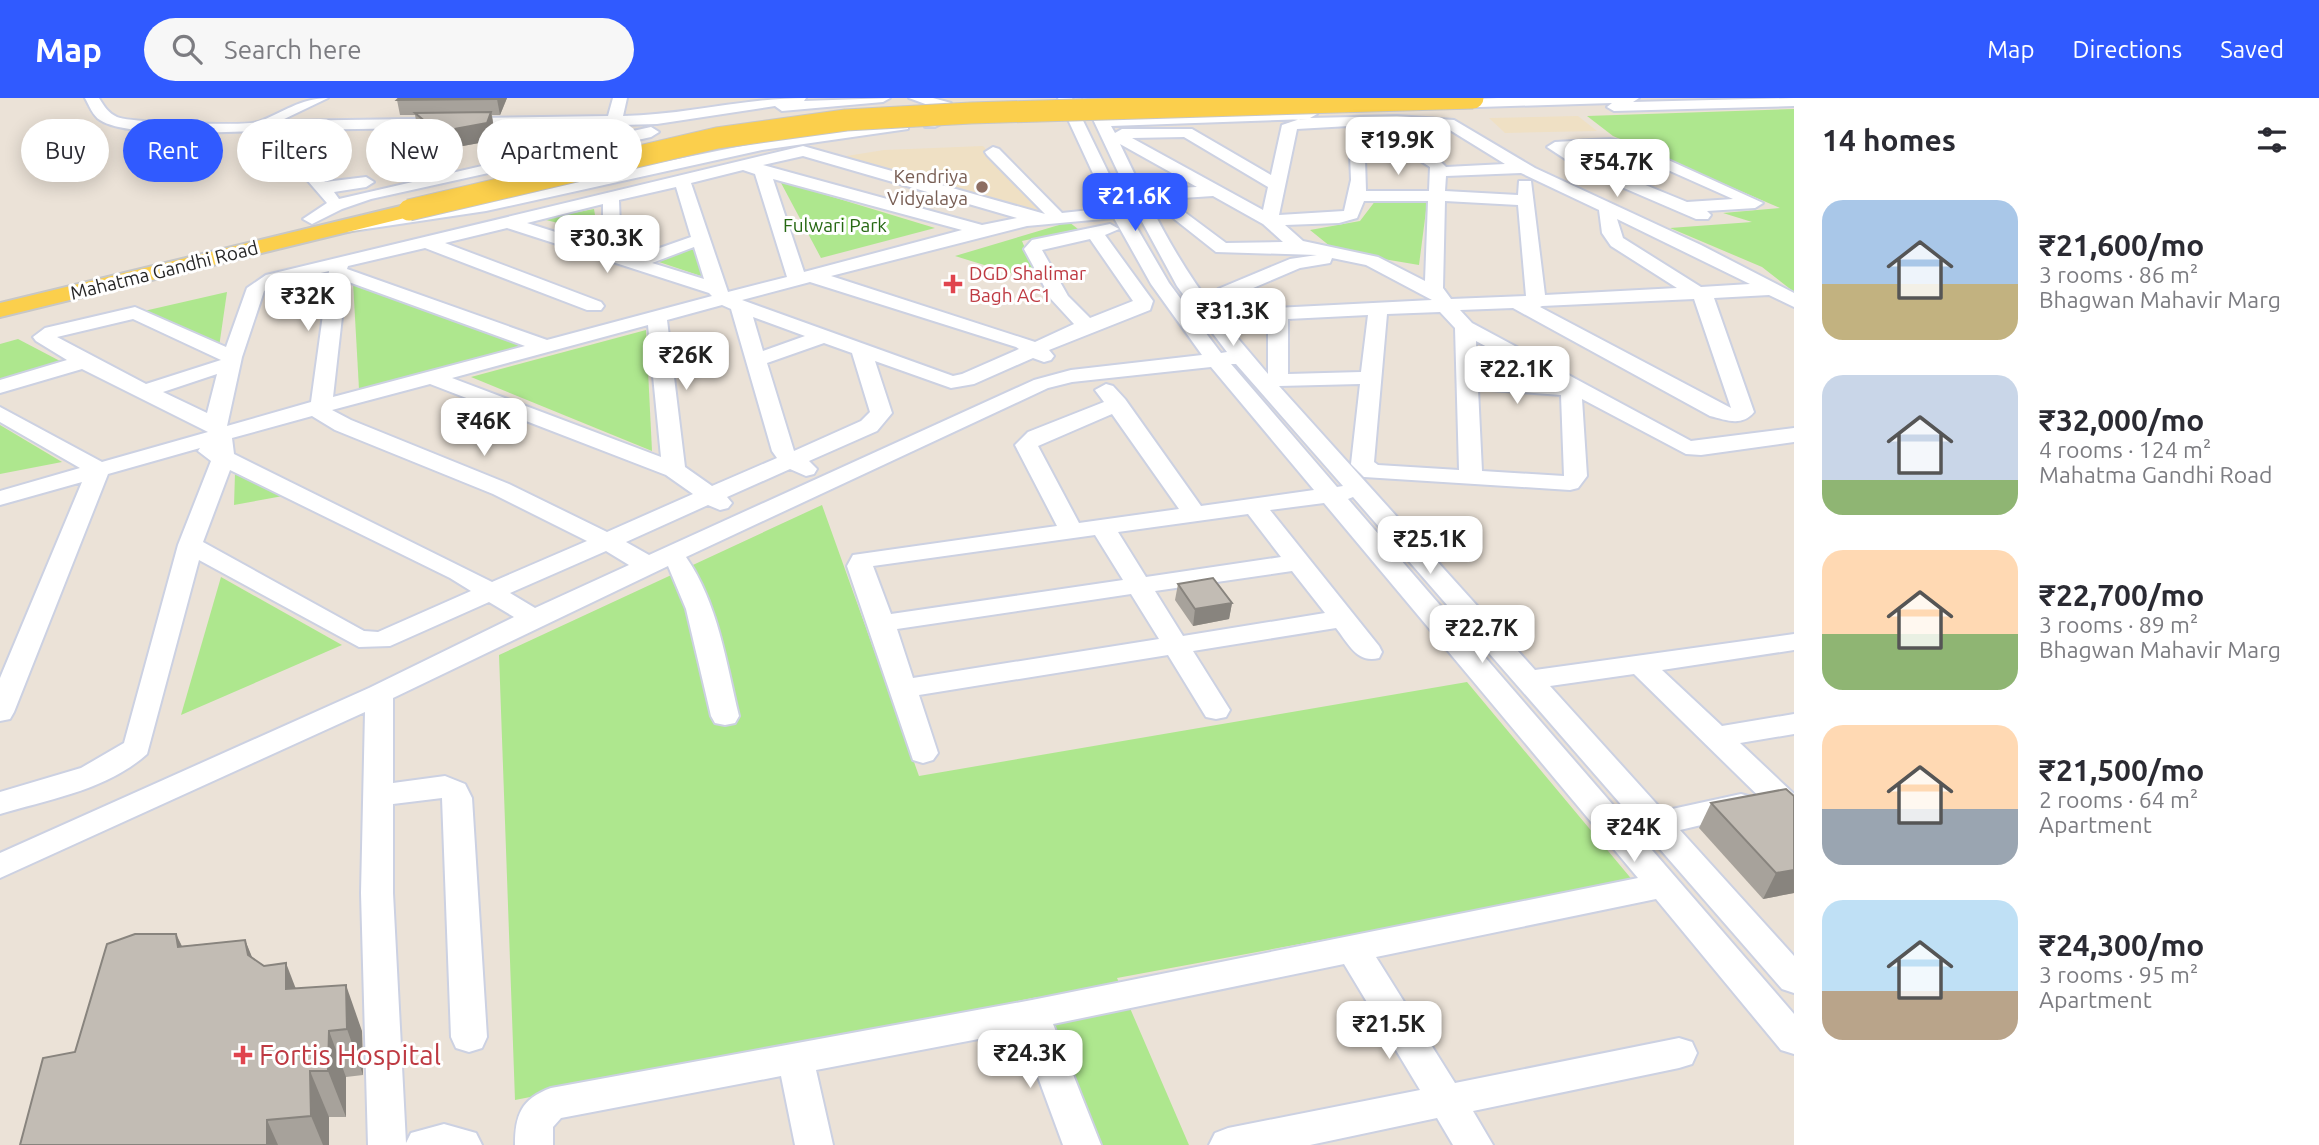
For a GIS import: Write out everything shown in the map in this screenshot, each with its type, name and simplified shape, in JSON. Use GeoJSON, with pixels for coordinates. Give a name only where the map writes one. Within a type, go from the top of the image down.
{"type":"FeatureCollection","features":[{"type":"Feature","properties":{"kind":"main road"},"geometry":{"type":"LineString","coordinates":[[401,205],[685,133],[784,117],[889,106],[1173,98]]}},
{"type":"Feature","properties":{"kind":"main road"},"geometry":{"type":"LineString","coordinates":[[401,205],[717,138],[846,120],[971,113],[1473,98]]}},
{"type":"Feature","properties":{"kind":"main road","name":"Mahatma Gandhi Road"},"geometry":{"type":"LineString","coordinates":[[0,295],[99,278],[401,205]]}},
{"type":"Feature","properties":{"kind":"main road","name":"Mahatma Gandhi Road"},"geometry":{"type":"LineString","coordinates":[[0,310],[99,278]]}},
{"type":"Feature","properties":{"kind":"street"},"geometry":{"type":"LineString","coordinates":[[92,98],[103,116],[117,123],[144,127],[237,127]]}},
{"type":"Feature","properties":{"kind":"street"},"geometry":{"type":"LineString","coordinates":[[273,119],[321,98]]}},
{"type":"Feature","properties":{"kind":"street"},"geometry":{"type":"LineString","coordinates":[[615,119],[620,98]]}},
{"type":"Feature","properties":{"kind":"street"},"geometry":{"type":"LineString","coordinates":[[642,124],[799,98]]}},
{"type":"Feature","properties":{"kind":"street"},"geometry":{"type":"LineString","coordinates":[[642,125],[839,99],[883,98]]}},
{"type":"Feature","properties":{"kind":"street"},"geometry":{"type":"LineString","coordinates":[[916,98],[938,102],[948,111],[948,116],[929,124]]}},
{"type":"Feature","properties":{"kind":"street"},"geometry":{"type":"LineString","coordinates":[[1065,98],[1119,212],[1160,284],[1198,318],[1332,495],[1794,1038]]}},
{"type":"Feature","properties":{"kind":"street"},"geometry":{"type":"LineString","coordinates":[[1090,98],[1144,210],[1186,286],[1198,318]]}},
{"type":"Feature","properties":{"kind":"street"},"geometry":{"type":"LineString","coordinates":[[1100,118],[1632,98]]}},
{"type":"Feature","properties":{"kind":"street"},"geometry":{"type":"LineString","coordinates":[[319,224],[455,213],[760,144],[837,132],[929,124],[1074,116],[1100,118],[1794,102]]}},
{"type":"Feature","properties":{"kind":"street"},"geometry":{"type":"LineString","coordinates":[[1436,111],[1448,122],[1524,168],[1644,223],[1794,301]]}},
{"type":"Feature","properties":{"kind":"street"},"geometry":{"type":"LineString","coordinates":[[1269,220],[1347,216],[1358,196],[1373,153],[1362,122]]}},
{"type":"Feature","properties":{"kind":"street"},"geometry":{"type":"LineString","coordinates":[[1362,122],[1435,162],[1438,172],[1438,196],[1434,288],[1465,327],[1571,387],[1686,447],[1701,448],[1794,435]]}},
{"type":"Feature","properties":{"kind":"street"},"geometry":{"type":"LineString","coordinates":[[1269,220],[1290,125],[1448,122]]}},
{"type":"Feature","properties":{"kind":"street"},"geometry":{"type":"LineString","coordinates":[[352,127],[477,128]]}},
{"type":"Feature","properties":{"kind":"street"},"geometry":{"type":"LineString","coordinates":[[1278,185],[1187,132],[1122,134],[1122,139],[1269,220],[1303,247]]}},
{"type":"Feature","properties":{"kind":"street"},"geometry":{"type":"LineString","coordinates":[[1644,223],[1702,215],[1689,207],[1588,167],[1555,147],[1610,144],[1626,146],[1755,203],[1689,207]]}},
{"type":"Feature","properties":{"kind":"street"},"geometry":{"type":"LineString","coordinates":[[0,803],[102,770],[129,756],[137,747],[220,440],[231,360],[259,285],[338,268],[796,151],[809,151],[1049,218]]}},
{"type":"Feature","properties":{"kind":"street"},"geometry":{"type":"LineString","coordinates":[[993,152],[1049,218]]}},
{"type":"Feature","properties":{"kind":"street"},"geometry":{"type":"LineString","coordinates":[[1373,153],[1424,154]]}},
{"type":"Feature","properties":{"kind":"street"},"geometry":{"type":"LineString","coordinates":[[320,187],[344,187],[477,158]]}},
{"type":"Feature","properties":{"kind":"street"},"geometry":{"type":"LineString","coordinates":[[743,165],[983,230]]}},
{"type":"Feature","properties":{"kind":"street"},"geometry":{"type":"LineString","coordinates":[[319,224],[342,203],[477,166]]}},
{"type":"Feature","properties":{"kind":"street"},"geometry":{"type":"LineString","coordinates":[[1438,172],[1588,167]]}},
{"type":"Feature","properties":{"kind":"street"},"geometry":{"type":"LineString","coordinates":[[1524,168],[1527,200],[1526,302]]}},
{"type":"Feature","properties":{"kind":"street"},"geometry":{"type":"LineString","coordinates":[[762,170],[804,278]]}},
{"type":"Feature","properties":{"kind":"street"},"geometry":{"type":"LineString","coordinates":[[682,180],[701,239],[755,360],[783,451],[793,462],[829,481]]}},
{"type":"Feature","properties":{"kind":"street"},"geometry":{"type":"LineString","coordinates":[[317,182],[342,203]]}},
{"type":"Feature","properties":{"kind":"street"},"geometry":{"type":"LineString","coordinates":[[1218,191],[1164,193],[1157,199],[1222,248],[1303,247],[1353,255],[1381,265],[1441,300]]}},
{"type":"Feature","properties":{"kind":"street"},"geometry":{"type":"LineString","coordinates":[[1358,196],[1527,200]]}},
{"type":"Feature","properties":{"kind":"street"},"geometry":{"type":"LineString","coordinates":[[611,197],[612,256]]}},
{"type":"Feature","properties":{"kind":"street"},"geometry":{"type":"LineString","coordinates":[[1526,302],[1718,411],[1740,415],[1742,408],[1701,294],[1617,242],[1611,233],[1607,206]]}},
{"type":"Feature","properties":{"kind":"street"},"geometry":{"type":"LineString","coordinates":[[0,498],[192,443],[220,440],[318,407],[983,230],[1049,218],[1144,210]]}},
{"type":"Feature","properties":{"kind":"street"},"geometry":{"type":"LineString","coordinates":[[510,223],[634,263],[951,383],[967,380],[1087,326],[1139,309],[1144,303],[1094,231]]}},
{"type":"Feature","properties":{"kind":"street"},"geometry":{"type":"LineString","coordinates":[[1087,326],[1060,299],[1032,249],[1038,244],[1094,231],[1130,230]]}},
{"type":"Feature","properties":{"kind":"street"},"geometry":{"type":"LineString","coordinates":[[634,263],[701,239]]}},
{"type":"Feature","properties":{"kind":"street"},"geometry":{"type":"LineString","coordinates":[[429,243],[594,306]]}},
{"type":"Feature","properties":{"kind":"street"},"geometry":{"type":"LineString","coordinates":[[1225,293],[1300,262],[1353,255]]}},
{"type":"Feature","properties":{"kind":"street"},"geometry":{"type":"LineString","coordinates":[[338,268],[547,347]]}},
{"type":"Feature","properties":{"kind":"street"},"geometry":{"type":"LineString","coordinates":[[338,268],[318,407],[320,412],[343,425],[501,489],[605,540],[660,560],[680,564],[703,623],[725,716]]}},
{"type":"Feature","properties":{"kind":"street"},"geometry":{"type":"LineString","coordinates":[[804,278],[1036,350],[1083,375],[1117,404],[1195,514]]}},
{"type":"Feature","properties":{"kind":"street"},"geometry":{"type":"LineString","coordinates":[[1198,318],[1378,309],[1441,300],[1526,302],[1772,289]]}},
{"type":"Feature","properties":{"kind":"street"},"geometry":{"type":"LineString","coordinates":[[1378,309],[1362,464],[1365,469],[1560,485],[1574,481],[1571,387]]}},
{"type":"Feature","properties":{"kind":"street"},"geometry":{"type":"LineString","coordinates":[[231,360],[130,313],[43,337],[84,362],[147,390],[220,440],[492,591],[534,618]]}},
{"type":"Feature","properties":{"kind":"street"},"geometry":{"type":"LineString","coordinates":[[1278,313],[1278,380],[1370,378]]}},
{"type":"Feature","properties":{"kind":"street"},"geometry":{"type":"LineString","coordinates":[[657,318],[674,470]]}},
{"type":"Feature","properties":{"kind":"street"},"geometry":{"type":"LineString","coordinates":[[1465,327],[1465,382],[1471,478]]}},
{"type":"Feature","properties":{"kind":"street"},"geometry":{"type":"LineString","coordinates":[[755,360],[823,336]]}},
{"type":"Feature","properties":{"kind":"street"},"geometry":{"type":"LineString","coordinates":[[190,545],[359,639],[369,641],[396,636],[605,540],[793,462],[869,426],[881,413],[861,350]]}},
{"type":"Feature","properties":{"kind":"street"},"geometry":{"type":"LineString","coordinates":[[0,866],[379,694],[534,618],[1041,384],[1083,375],[1228,358]]}},
{"type":"Feature","properties":{"kind":"street"},"geometry":{"type":"LineString","coordinates":[[1228,358],[1360,491],[1656,824],[1788,965]]}},
{"type":"Feature","properties":{"kind":"street"},"geometry":{"type":"LineString","coordinates":[[147,390],[231,360]]}},
{"type":"Feature","properties":{"kind":"street"},"geometry":{"type":"LineString","coordinates":[[0,387],[84,362]]}},
{"type":"Feature","properties":{"kind":"street"},"geometry":{"type":"LineString","coordinates":[[435,378],[674,470],[712,495],[739,523]]}},
{"type":"Feature","properties":{"kind":"street"},"geometry":{"type":"LineString","coordinates":[[1465,382],[1571,387]]}},
{"type":"Feature","properties":{"kind":"street"},"geometry":{"type":"LineString","coordinates":[[1071,530],[1026,445],[1036,437],[1117,404]]}},
{"type":"Feature","properties":{"kind":"street"},"geometry":{"type":"LineString","coordinates":[[0,413],[99,469]]}},
{"type":"Feature","properties":{"kind":"street"},"geometry":{"type":"LineString","coordinates":[[0,712],[99,469]]}},
{"type":"Feature","properties":{"kind":"street"},"geometry":{"type":"LineString","coordinates":[[923,753],[882,623],[860,566],[860,562],[866,558],[1360,491]]}},
{"type":"Feature","properties":{"kind":"street"},"geometry":{"type":"LineString","coordinates":[[1254,506],[1340,619],[1369,652]]}},
{"type":"Feature","properties":{"kind":"street"},"geometry":{"type":"LineString","coordinates":[[1102,526],[1216,710]]}},
{"type":"Feature","properties":{"kind":"street"},"geometry":{"type":"LineString","coordinates":[[882,623],[1298,562]]}},
{"type":"Feature","properties":{"kind":"street"},"geometry":{"type":"LineString","coordinates":[[902,689],[1340,619]]}},
{"type":"Feature","properties":{"kind":"street"},"geometry":{"type":"LineString","coordinates":[[1528,680],[1794,642]]}},
{"type":"Feature","properties":{"kind":"street"},"geometry":{"type":"LineString","coordinates":[[1640,664],[1789,801]]}},
{"type":"Feature","properties":{"kind":"street"},"geometry":{"type":"LineString","coordinates":[[379,694],[377,893],[387,1145]]}},
{"type":"Feature","properties":{"kind":"street"},"geometry":{"type":"LineString","coordinates":[[1717,737],[1794,724]]}},
{"type":"Feature","properties":{"kind":"street"},"geometry":{"type":"LineString","coordinates":[[379,795],[445,787],[454,790],[457,797],[468,1037]]}},
{"type":"Feature","properties":{"kind":"street"},"geometry":{"type":"LineString","coordinates":[[1656,824],[1789,801]]}},
{"type":"Feature","properties":{"kind":"street"},"geometry":{"type":"LineString","coordinates":[[534,1145],[534,1121],[551,1104],[1031,1014],[1664,885]]}},
{"type":"Feature","properties":{"kind":"street"},"geometry":{"type":"LineString","coordinates":[[1353,948],[1474,1145]]}},
{"type":"Feature","properties":{"kind":"street"},"geometry":{"type":"LineString","coordinates":[[1031,1014],[1082,1145]]}},
{"type":"Feature","properties":{"kind":"street"},"geometry":{"type":"LineString","coordinates":[[1228,1145],[1448,1103],[1679,1053]]}},
{"type":"Feature","properties":{"kind":"street"},"geometry":{"type":"LineString","coordinates":[[796,1060],[814,1145]]}},
{"type":"Feature","properties":{"kind":"street"},"geometry":{"type":"LineString","coordinates":[[424,1145],[441,1140],[454,1140],[463,1145]]}},
{"type":"Feature","properties":{"kind":"shaded area"},"geometry":{"type":"Polygon","coordinates":[[[1578,116],[1597,131],[1505,133],[1489,118],[1578,116]]]}},
{"type":"Feature","properties":{"kind":"shaded area","name":"Kendriya Vidyalaya"},"geometry":{"type":"Polygon","coordinates":[[[983,146],[1050,216],[834,158],[884,150],[983,146]]]}},
{"type":"Feature","properties":{"kind":"green space"},"geometry":{"type":"Polygon","coordinates":[[[1794,109],[1794,292],[1762,267],[1670,228],[1752,222],[1723,213],[1780,208],[1613,136],[1587,116],[1794,109]]]}},
{"type":"Feature","properties":{"kind":"green space","name":"Fulwari Park"},"geometry":{"type":"Polygon","coordinates":[[[780,181],[935,228],[821,258],[780,181]]]}},
{"type":"Feature","properties":{"kind":"green space"},"geometry":{"type":"Polygon","coordinates":[[[1376,200],[1427,203],[1419,265],[1336,251],[1310,230],[1360,221],[1376,200]]]}},
{"type":"Feature","properties":{"kind":"green space"},"geometry":{"type":"Polygon","coordinates":[[[594,209],[598,233],[542,219],[594,209]]]}},
{"type":"Feature","properties":{"kind":"green space"},"geometry":{"type":"Polygon","coordinates":[[[1069,222],[1078,229],[1022,241],[1039,282],[955,256],[1069,222]]]}},
{"type":"Feature","properties":{"kind":"green space"},"geometry":{"type":"Polygon","coordinates":[[[694,247],[707,278],[650,259],[694,247]]]}},
{"type":"Feature","properties":{"kind":"green space"},"geometry":{"type":"Polygon","coordinates":[[[353,282],[524,346],[359,389],[353,282]]]}},
{"type":"Feature","properties":{"kind":"green space"},"geometry":{"type":"Polygon","coordinates":[[[227,292],[219,347],[144,311],[227,292]]]}},
{"type":"Feature","properties":{"kind":"green space"},"geometry":{"type":"Polygon","coordinates":[[[646,330],[652,451],[471,377],[646,330]]]}},
{"type":"Feature","properties":{"kind":"green space"},"geometry":{"type":"Polygon","coordinates":[[[18,339],[60,361],[0,380],[0,344],[18,339]]]}},
{"type":"Feature","properties":{"kind":"green space"},"geometry":{"type":"Polygon","coordinates":[[[0,425],[62,462],[0,474],[0,425]]]}},
{"type":"Feature","properties":{"kind":"green space"},"geometry":{"type":"Polygon","coordinates":[[[235,474],[283,496],[234,505],[235,474]]]}},
{"type":"Feature","properties":{"kind":"green space"},"geometry":{"type":"Polygon","coordinates":[[[822,505],[919,776],[1467,682],[1634,882],[1117,978],[1189,1145],[1095,1145],[1038,997],[515,1100],[499,655],[822,505]]]}},
{"type":"Feature","properties":{"kind":"green space"},"geometry":{"type":"Polygon","coordinates":[[[221,577],[342,645],[181,715],[221,577]]]}},
{"type":"Feature","properties":{"kind":"building"},"geometry":{"type":"Polygon","coordinates":[[[399,98],[498,98],[397,100],[399,98]]]}},
{"type":"Feature","properties":{"kind":"building"},"geometry":{"type":"Polygon","coordinates":[[[491,112],[488,119],[477,119],[477,125],[463,127],[463,119],[422,119],[415,113],[491,112]]]}},
{"type":"Feature","properties":{"kind":"building"},"geometry":{"type":"Polygon","coordinates":[[[1213,578],[1232,603],[1195,609],[1178,584],[1213,578]]]}},
{"type":"Feature","properties":{"kind":"building"},"geometry":{"type":"Polygon","coordinates":[[[1786,789],[1794,796],[1794,870],[1776,873],[1711,803],[1786,789]]]}},
{"type":"Feature","properties":{"kind":"building","name":"Fortis Hospital"},"geometry":{"type":"Polygon","coordinates":[[[135,934],[176,934],[178,947],[245,940],[248,955],[264,966],[286,963],[286,989],[346,985],[347,1029],[329,1031],[328,1071],[310,1071],[311,1116],[267,1120],[267,1145],[20,1145],[43,1058],[75,1052],[107,944],[135,934]]]}},
{"type":"Feature","properties":{"kind":"place","name":"Kendriya Vidyalaya"},"geometry":{"type":"Point","coordinates":[982,187]}},
{"type":"Feature","properties":{"kind":"place","name":"DGD Shalimar Bagh AC1"},"geometry":{"type":"Point","coordinates":[953,284]}},
{"type":"Feature","properties":{"kind":"place","name":"Fortis Hospital"},"geometry":{"type":"Point","coordinates":[243,1055]}}]}
